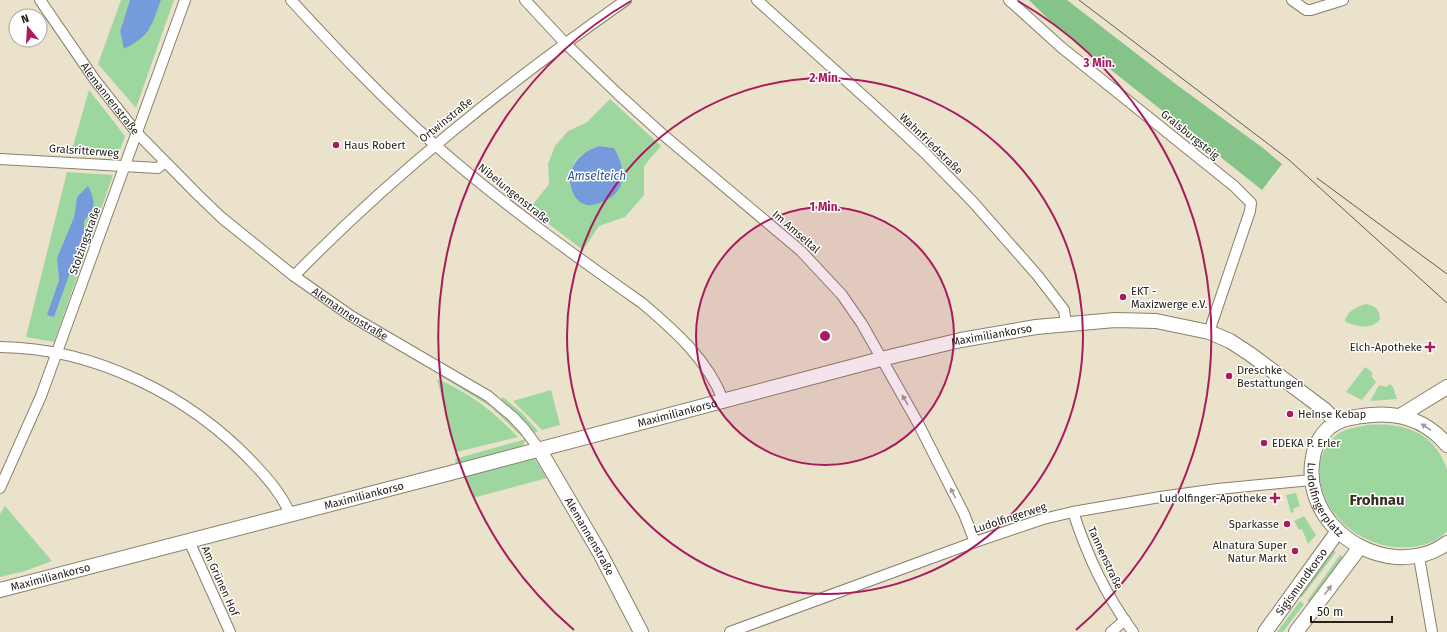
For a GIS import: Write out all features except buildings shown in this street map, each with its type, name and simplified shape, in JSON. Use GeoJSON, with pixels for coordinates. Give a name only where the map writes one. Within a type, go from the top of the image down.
{"type":"FeatureCollection","features":[{"type":"Feature","properties":{"kind":"street","name":"Alemannenstraße"},"geometry":{"type":"LineString","coordinates":[[40,0],[95,80],[137,133],[222,218],[294,276],[350,316],[488,396],[513,417],[539,449],[600,553],[641,632]]}},
{"type":"Feature","properties":{"kind":"street","name":"Stolzingstraße"},"geometry":{"type":"LineString","coordinates":[[0,488],[42,396],[185,0]]}},
{"type":"Feature","properties":{"kind":"street","name":"Nibelungenstraße"},"geometry":{"type":"LineString","coordinates":[[291,0],[357,71],[434,144],[524,218],[642,303],[658,317],[700,360],[718,386],[723,400]]}},
{"type":"Feature","properties":{"kind":"street","name":"Im Amseltal"},"geometry":{"type":"LineString","coordinates":[[525,0],[565,43],[662,134],[801,251],[842,295],[862,324],[918,423],[964,514],[975,542]]}},
{"type":"Feature","properties":{"kind":"street","name":"Ortwinstraße"},"geometry":{"type":"LineString","coordinates":[[294,276],[357,214],[434,144],[565,43],[626,0]]}},
{"type":"Feature","properties":{"kind":"street","name":"Wahnfriedstraße"},"geometry":{"type":"LineString","coordinates":[[757,0],[880,111],[973,202],[1033,270],[1064,310],[1066,324]]}},
{"type":"Feature","properties":{"kind":"street","name":"Gralsburgsteig"},"geometry":{"type":"LineString","coordinates":[[1009,0],[1061,47],[1234,186],[1251,203],[1250,210],[1209,332]]}},
{"type":"Feature","properties":{"kind":"street"},"geometry":{"type":"LineString","coordinates":[[1292,0],[1306,10],[1311,10],[1343,0]]}},
{"type":"Feature","properties":{"kind":"street","name":"Gralsritterweg"},"geometry":{"type":"LineString","coordinates":[[0,159],[158,168],[165,162]]}},
{"type":"Feature","properties":{"kind":"street","name":"Maximiliankorso"},"geometry":{"type":"LineString","coordinates":[[0,590],[881,359],[961,340],[1012,331],[1066,324],[1115,320],[1156,321],[1209,332],[1230,341],[1250,354],[1325,410],[1336,422]]}},
{"type":"Feature","properties":{"kind":"street"},"geometry":{"type":"LineString","coordinates":[[0,347],[34,348],[93,362],[159,391],[193,411],[214,426],[246,455],[284,500],[290,514]]}},
{"type":"Feature","properties":{"kind":"street"},"geometry":{"type":"LineString","coordinates":[[1400,416],[1447,387]]}},
{"type":"Feature","properties":{"kind":"street"},"geometry":{"type":"LineString","coordinates":[[1336,422],[1379,414],[1400,416],[1423,425],[1436,434],[1447,445]]}},
{"type":"Feature","properties":{"kind":"street","name":"Ludolfingerplatz"},"geometry":{"type":"LineString","coordinates":[[1336,422],[1315,446],[1312,462],[1311,480],[1314,491],[1320,510],[1329,522],[1338,531],[1360,547],[1369,552],[1390,556],[1407,558],[1419,557],[1433,552],[1447,543]]}},
{"type":"Feature","properties":{"kind":"street","name":"Ludolfingerweg"},"geometry":{"type":"LineString","coordinates":[[730,632],[975,542],[1043,519],[1073,512],[1200,492],[1311,480]]}},
{"type":"Feature","properties":{"kind":"street","name":"Tannenstraße"},"geometry":{"type":"LineString","coordinates":[[1073,512],[1083,541],[1100,581],[1133,632]]}},
{"type":"Feature","properties":{"kind":"street","name":"Sigismundkorso"},"geometry":{"type":"LineString","coordinates":[[1265,632],[1338,531]]}},
{"type":"Feature","properties":{"kind":"street","name":"Am Grünen Hof"},"geometry":{"type":"LineString","coordinates":[[189,541],[230,632]]}},
{"type":"Feature","properties":{"kind":"street"},"geometry":{"type":"LineString","coordinates":[[1296,632],[1360,547]]}},
{"type":"Feature","properties":{"kind":"street"},"geometry":{"type":"LineString","coordinates":[[1419,557],[1432,632]]}},
{"type":"Feature","properties":{"kind":"street"},"geometry":{"type":"LineString","coordinates":[[1111,632],[1125,620]]}},
{"type":"Feature","properties":{"kind":"green space"},"geometry":{"type":"Polygon","coordinates":[[[121,0],[130,0],[120,31],[125,49],[150,28],[161,0],[174,0],[136,108],[98,64],[121,0]]]}},
{"type":"Feature","properties":{"kind":"green space"},"geometry":{"type":"Polygon","coordinates":[[[1029,0],[1067,0],[1282,164],[1262,190],[1052,23],[1029,0]]]}},
{"type":"Feature","properties":{"kind":"green space"},"geometry":{"type":"Polygon","coordinates":[[[89,90],[125,136],[118,156],[71,153],[89,90]]]}},
{"type":"Feature","properties":{"kind":"green space"},"geometry":{"type":"Polygon","coordinates":[[[610,99],[661,146],[644,166],[644,195],[625,217],[599,226],[583,250],[529,209],[549,184],[548,164],[555,146],[568,131],[586,123],[610,99]],[[599,146],[595,147],[579,156],[574,163],[573,190],[576,197],[581,202],[621,183],[622,165],[614,148],[599,146]]]}},
{"type":"Feature","properties":{"kind":"green space"},"geometry":{"type":"Polygon","coordinates":[[[67,172],[113,175],[54,342],[26,337],[67,172]],[[77,197],[74,217],[57,258],[59,280],[48,315],[54,316],[84,234],[84,221],[92,212],[77,197]]]}},
{"type":"Feature","properties":{"kind":"green space"},"geometry":{"type":"Polygon","coordinates":[[[1366,304],[1378,310],[1380,319],[1377,322],[1369,326],[1360,326],[1346,322],[1345,319],[1351,311],[1366,304]]]}},
{"type":"Feature","properties":{"kind":"green space"},"geometry":{"type":"Polygon","coordinates":[[[1365,367],[1372,372],[1372,377],[1376,382],[1362,400],[1346,392],[1365,367]]]}},
{"type":"Feature","properties":{"kind":"green space"},"geometry":{"type":"Polygon","coordinates":[[[441,374],[483,397],[506,416],[524,435],[521,436],[491,407],[444,378],[439,377],[441,374]]]}},
{"type":"Feature","properties":{"kind":"green space"},"geometry":{"type":"Polygon","coordinates":[[[437,379],[460,390],[481,404],[518,437],[456,452],[437,379]]]}},
{"type":"Feature","properties":{"kind":"green space"},"geometry":{"type":"Polygon","coordinates":[[[1390,384],[1393,387],[1397,399],[1370,401],[1379,385],[1386,387],[1390,384]]]}},
{"type":"Feature","properties":{"kind":"green space"},"geometry":{"type":"Polygon","coordinates":[[[551,390],[560,425],[542,430],[513,401],[551,390]]]}},
{"type":"Feature","properties":{"kind":"green space"},"geometry":{"type":"Polygon","coordinates":[[[503,397],[522,413],[538,431],[535,433],[501,399],[503,397]]]}},
{"type":"Feature","properties":{"kind":"green space"},"geometry":{"type":"Polygon","coordinates":[[[1367,425],[1389,425],[1409,429],[1419,433],[1435,447],[1441,456],[1447,470],[1447,531],[1439,538],[1426,544],[1411,547],[1394,547],[1377,543],[1361,536],[1346,526],[1334,514],[1326,499],[1321,482],[1320,464],[1322,454],[1330,442],[1341,432],[1367,425]]]}},
{"type":"Feature","properties":{"kind":"green space"},"geometry":{"type":"Polygon","coordinates":[[[526,439],[520,447],[456,464],[455,459],[526,439]]]}},
{"type":"Feature","properties":{"kind":"green space"},"geometry":{"type":"Polygon","coordinates":[[[534,458],[547,478],[473,498],[464,473],[534,458]]]}},
{"type":"Feature","properties":{"kind":"green space"},"geometry":{"type":"Polygon","coordinates":[[[1296,493],[1300,506],[1293,509],[1294,512],[1291,513],[1286,495],[1296,493]]]}},
{"type":"Feature","properties":{"kind":"green space"},"geometry":{"type":"Polygon","coordinates":[[[5,506],[52,561],[25,571],[0,577],[0,514],[5,506]]]}},
{"type":"Feature","properties":{"kind":"green space"},"geometry":{"type":"Polygon","coordinates":[[[1304,516],[1316,535],[1308,544],[1302,529],[1299,530],[1294,521],[1304,516]]]}},
{"type":"Feature","properties":{"kind":"green space"},"geometry":{"type":"Polygon","coordinates":[[[1331,549],[1336,552],[1302,597],[1298,594],[1331,549]]]}},
{"type":"Feature","properties":{"kind":"green space"},"geometry":{"type":"Polygon","coordinates":[[[1340,555],[1346,560],[1313,605],[1307,601],[1340,555]]]}},
{"type":"Feature","properties":{"kind":"green space"},"geometry":{"type":"Polygon","coordinates":[[[1300,601],[1304,604],[1283,632],[1277,632],[1300,601]]]}},
{"type":"Feature","properties":{"kind":"water"},"geometry":{"type":"Polygon","coordinates":[[[130,0],[161,0],[149,29],[140,39],[124,49],[120,31],[130,0]]]}},
{"type":"Feature","properties":{"kind":"water","name":"Amselteich"},"geometry":{"type":"Polygon","coordinates":[[[599,146],[614,148],[621,164],[623,172],[622,179],[616,193],[610,198],[596,204],[587,205],[578,200],[573,192],[570,182],[571,172],[575,163],[582,155],[599,146]]]}},
{"type":"Feature","properties":{"kind":"water"},"geometry":{"type":"Polygon","coordinates":[[[88,186],[94,205],[84,221],[84,234],[54,317],[47,315],[59,280],[57,258],[74,217],[77,197],[88,186]]]}},
{"type":"Feature","properties":{"kind":"tram line"},"geometry":{"type":"LineString","coordinates":[[1079,0],[1288,159],[1447,303]]}},
{"type":"Feature","properties":{"kind":"tram line"},"geometry":{"type":"LineString","coordinates":[[1317,178],[1447,274]]}},
{"type":"Feature","properties":{"kind":"place","name":"Haus Robert"},"geometry":{"type":"Point","coordinates":[336,145]}},
{"type":"Feature","properties":{"kind":"place","name":"EKT - Maxizwerge e.V."},"geometry":{"type":"Point","coordinates":[1123,297]}},
{"type":"Feature","properties":{"kind":"place","name":"Elch-Apotheke"},"geometry":{"type":"Point","coordinates":[1430,347]}},
{"type":"Feature","properties":{"kind":"place","name":"Dreschke Bestattungen"},"geometry":{"type":"Point","coordinates":[1229,376]}},
{"type":"Feature","properties":{"kind":"place","name":"Heinse Kebap"},"geometry":{"type":"Point","coordinates":[1290,414]}},
{"type":"Feature","properties":{"kind":"place","name":"EDEKA P. Erler"},"geometry":{"type":"Point","coordinates":[1264,443]}},
{"type":"Feature","properties":{"kind":"place","name":"Ludolfinger-Apotheke"},"geometry":{"type":"Point","coordinates":[1275,498]}},
{"type":"Feature","properties":{"kind":"place","name":"Sparkasse"},"geometry":{"type":"Point","coordinates":[1287,524]}},
{"type":"Feature","properties":{"kind":"place","name":"Alnatura Super Natur Markt"},"geometry":{"type":"Point","coordinates":[1295,551]}},
{"type":"Feature","properties":{"kind":"district","name":"Frohnau"},"geometry":{"type":"Point","coordinates":[1377,500]}}]}
